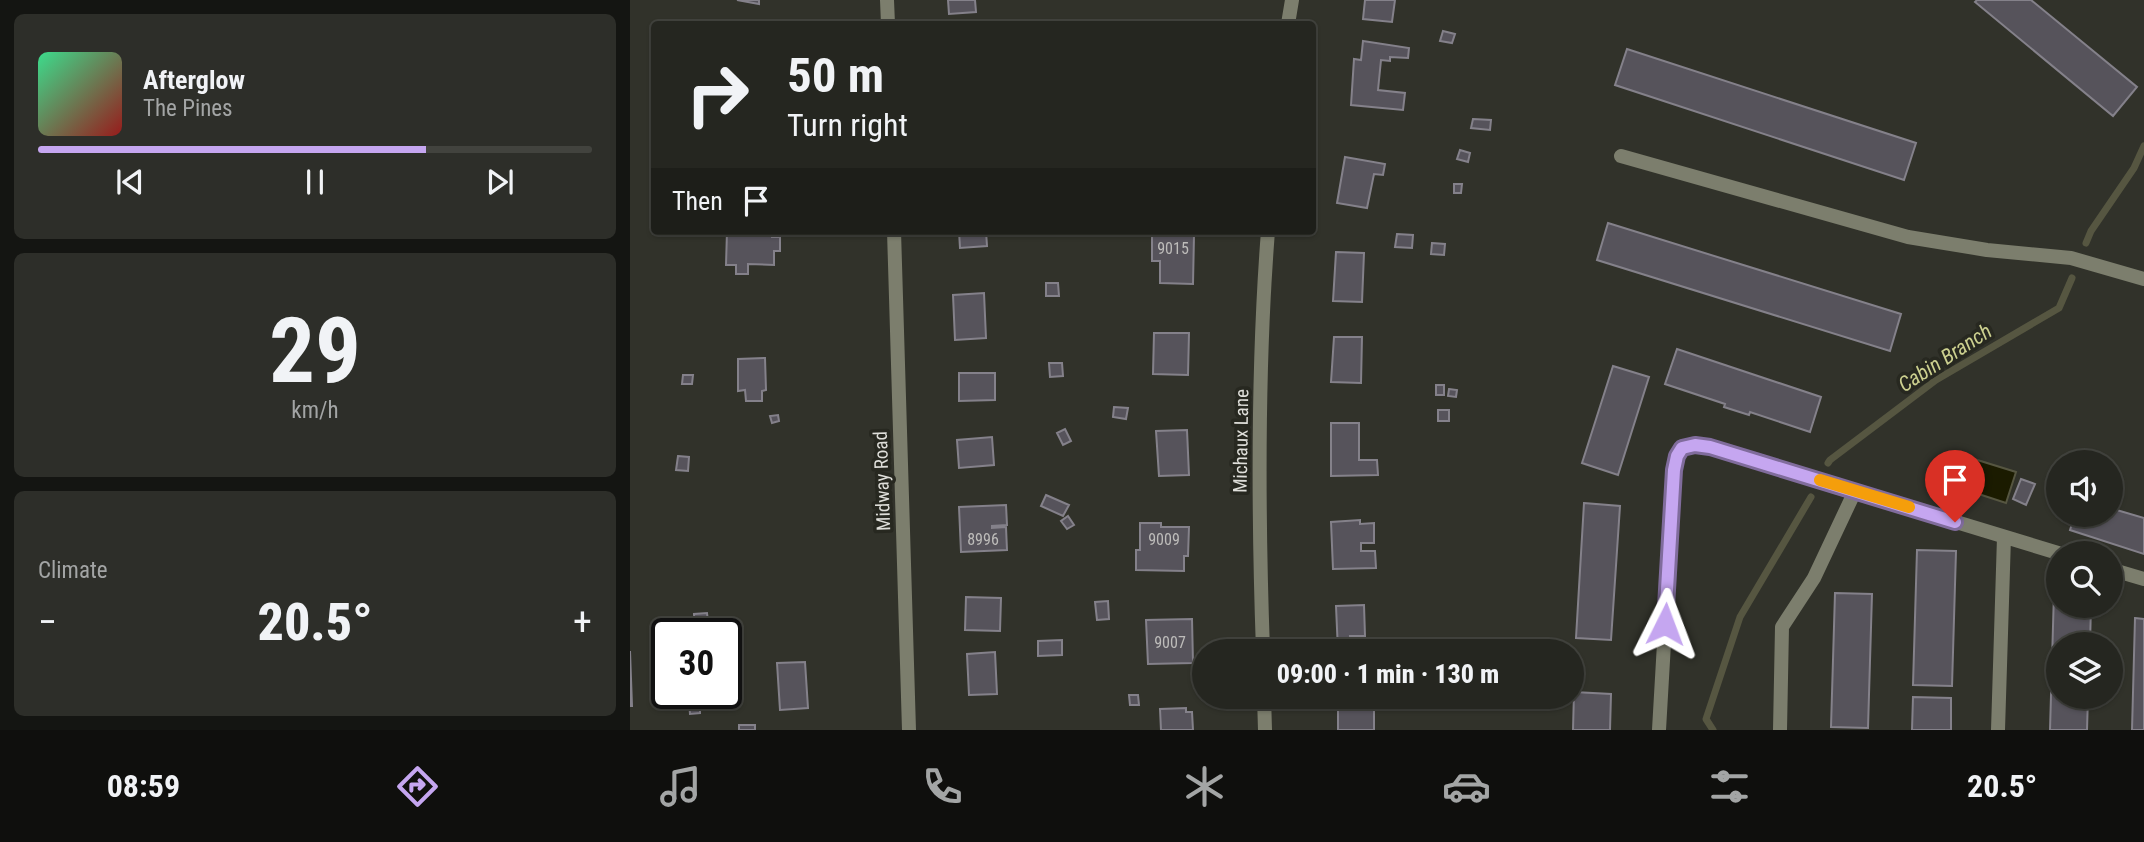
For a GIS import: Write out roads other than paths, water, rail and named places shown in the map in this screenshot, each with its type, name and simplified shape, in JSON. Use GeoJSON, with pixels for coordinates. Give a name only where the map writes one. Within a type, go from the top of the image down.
{"type":"FeatureCollection","features":[{"type":"Feature","properties":{"kind":"street"},"geometry":{"type":"LineString","coordinates":[[887,0],[888,21]]}},
{"type":"Feature","properties":{"kind":"street"},"geometry":{"type":"LineString","coordinates":[[1288,21],[1292,0]]}},
{"type":"Feature","properties":{"kind":"street"},"geometry":{"type":"LineString","coordinates":[[1620,156],[1908,237],[1987,250],[2071,258],[2144,279]]}},
{"type":"Feature","properties":{"kind":"street","name":"Midway Road"},"geometry":{"type":"LineString","coordinates":[[894,235],[909,730]]}},
{"type":"Feature","properties":{"kind":"street","name":"Michaux Lane"},"geometry":{"type":"LineString","coordinates":[[1263,639],[1258,467],[1268,235]]}},
{"type":"Feature","properties":{"kind":"street"},"geometry":{"type":"LineString","coordinates":[[1659,730],[1674,470],[1682,448],[1695,445],[1710,447],[2046,549]]}},
{"type":"Feature","properties":{"kind":"street"},"geometry":{"type":"LineString","coordinates":[[1780,730],[1782,627],[1814,578],[1856,491]]}},
{"type":"Feature","properties":{"kind":"street"},"geometry":{"type":"LineString","coordinates":[[1998,730],[2004,537]]}},
{"type":"Feature","properties":{"kind":"street"},"geometry":{"type":"LineString","coordinates":[[2123,573],[2144,579]]}},
{"type":"Feature","properties":{"kind":"street"},"geometry":{"type":"LineString","coordinates":[[1264,709],[1265,730]]}},
{"type":"Feature","properties":{"kind":"waterway","name":"Cabin Branch"},"geometry":{"type":"LineString","coordinates":[[2086,243],[2091,231],[2134,168],[2144,146]]}},
{"type":"Feature","properties":{"kind":"waterway","name":"Cabin Branch"},"geometry":{"type":"LineString","coordinates":[[1828,463],[1936,380],[2059,308],[2072,278]]}},
{"type":"Feature","properties":{"kind":"waterway","name":"Cabin Branch"},"geometry":{"type":"LineString","coordinates":[[1713,730],[1706,719],[1740,617],[1811,497]]}}]}
